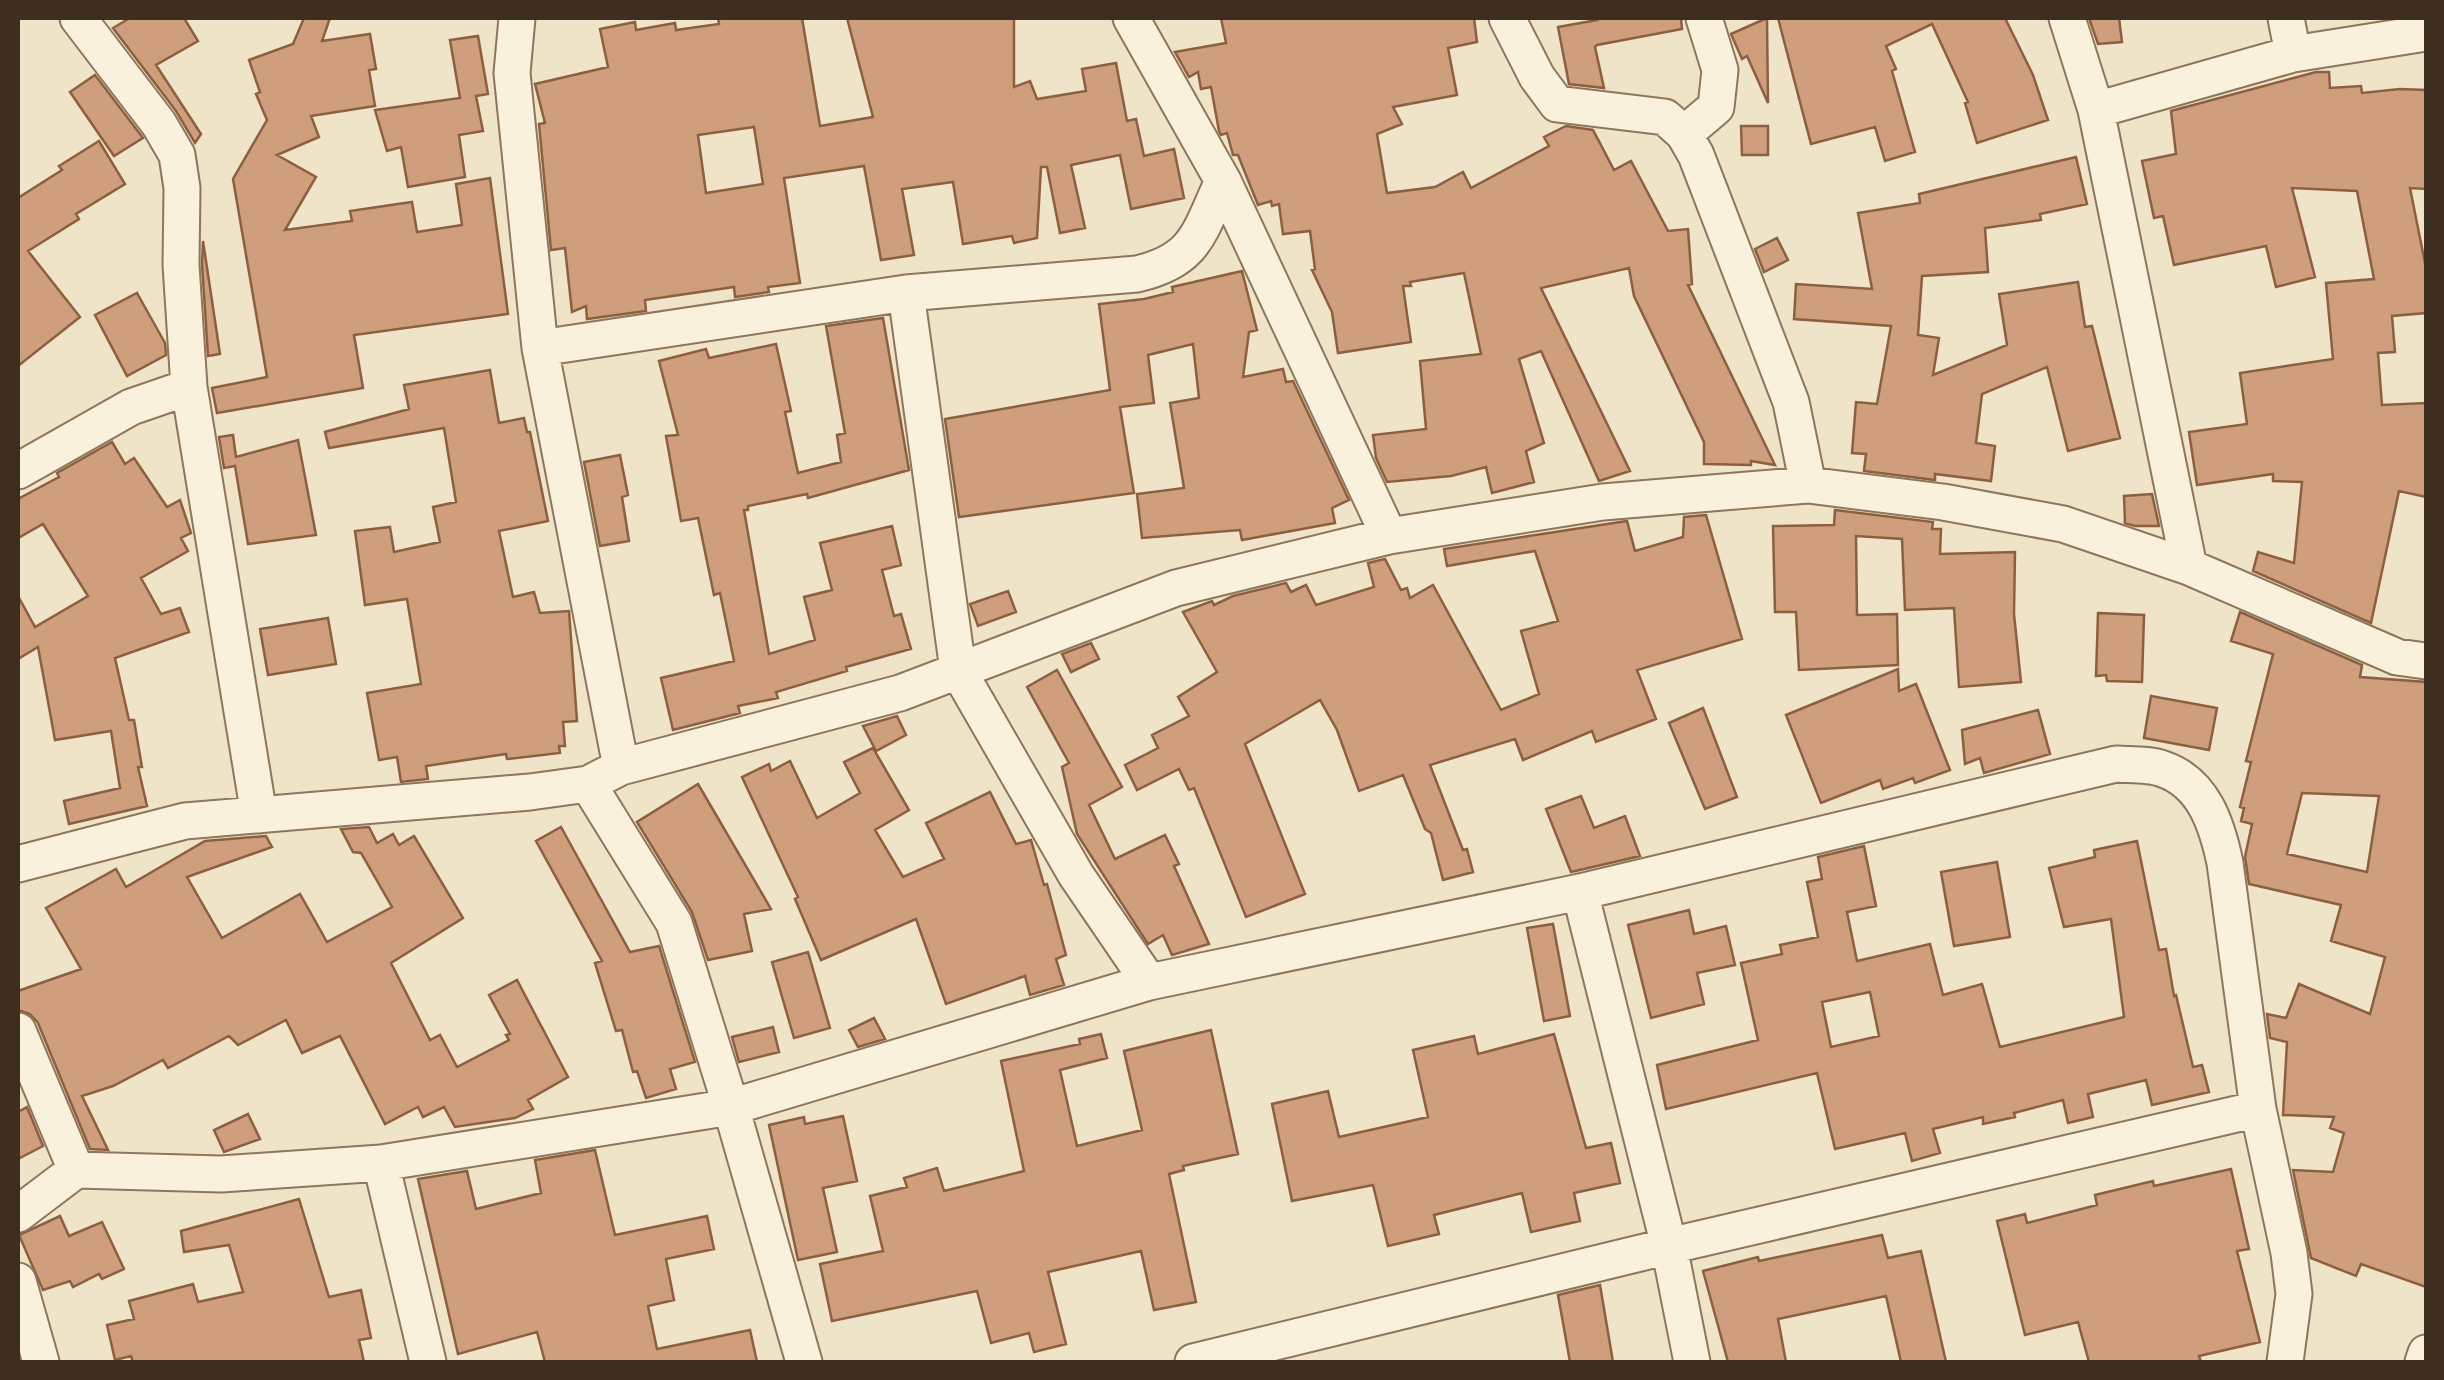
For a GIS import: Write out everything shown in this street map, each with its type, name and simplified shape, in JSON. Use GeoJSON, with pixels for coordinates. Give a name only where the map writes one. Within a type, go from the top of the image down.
{"type":"FeatureCollection","features":[{"type":"Feature","properties":{"kind":"street"},"geometry":{"type":"LineString","coordinates":[[78,18],[159,124],[177,155],[182,188],[181,265],[189,387],[260,814]]}},
{"type":"Feature","properties":{"kind":"street"},"geometry":{"type":"LineString","coordinates":[[517,18],[512,73],[540,348],[621,767]]}},
{"type":"Feature","properties":{"kind":"street"},"geometry":{"type":"LineString","coordinates":[[1131,18],[1223,181],[1389,536]]}},
{"type":"Feature","properties":{"kind":"street"},"geometry":{"type":"LineString","coordinates":[[1507,18],[1537,78],[1557,104],[1665,117],[1684,134],[1696,155],[1791,402],[1808,486]]}},
{"type":"Feature","properties":{"kind":"street"},"geometry":{"type":"LineString","coordinates":[[1684,134],[1716,107],[1720,70],[1704,18]]}},
{"type":"Feature","properties":{"kind":"street"},"geometry":{"type":"LineString","coordinates":[[2067,18],[2096,110],[2189,567]]}},
{"type":"Feature","properties":{"kind":"street"},"geometry":{"type":"LineString","coordinates":[[2286,18],[2293,54]]}},
{"type":"Feature","properties":{"kind":"street"},"geometry":{"type":"LineString","coordinates":[[2096,110],[2293,54],[2426,33]]}},
{"type":"Feature","properties":{"kind":"street"},"geometry":{"type":"LineString","coordinates":[[540,348],[906,293],[1137,274],[1166,268],[1190,249],[1223,181]]}},
{"type":"Feature","properties":{"kind":"street"},"geometry":{"type":"LineString","coordinates":[[906,293],[958,670],[1076,875],[1149,982]]}},
{"type":"Feature","properties":{"kind":"street"},"geometry":{"type":"LineString","coordinates":[[18,471],[131,407],[189,387]]}},
{"type":"Feature","properties":{"kind":"street"},"geometry":{"type":"LineString","coordinates":[[18,864],[185,821],[588,784],[621,767],[900,693],[1176,588],[1389,536],[1603,502],[1808,486],[1943,502],[2063,524],[2189,567],[2397,656],[2426,661]]}},
{"type":"Feature","properties":{"kind":"street"},"geometry":{"type":"LineString","coordinates":[[18,1214],[76,1170],[220,1174],[381,1164],[731,1106],[1149,982],[1580,892],[2116,764],[2164,768],[2196,791],[2216,823],[2225,862],[2258,1109],[2289,1252],[2294,1294],[2286,1362]]}},
{"type":"Feature","properties":{"kind":"street"},"geometry":{"type":"LineString","coordinates":[[588,784],[674,923],[804,1362]]}},
{"type":"Feature","properties":{"kind":"street"},"geometry":{"type":"LineString","coordinates":[[1580,892],[1669,1246],[1692,1362]]}},
{"type":"Feature","properties":{"kind":"street"},"geometry":{"type":"LineString","coordinates":[[18,1032],[76,1170]]}},
{"type":"Feature","properties":{"kind":"street"},"geometry":{"type":"LineString","coordinates":[[1193,1362],[2258,1109]]}},
{"type":"Feature","properties":{"kind":"street"},"geometry":{"type":"LineString","coordinates":[[381,1164],[428,1362]]}},
{"type":"Feature","properties":{"kind":"street"},"geometry":{"type":"LineString","coordinates":[[18,1281],[41,1362]]}},
{"type":"Feature","properties":{"kind":"street"},"geometry":{"type":"LineString","coordinates":[[2422,1362],[2426,1353]]}},
{"type":"Feature","properties":{"kind":"building"},"geometry":{"type":"Polygon","coordinates":[[[130,18],[184,18],[198,41],[156,65],[201,134],[195,143],[176,111],[113,28],[130,18]]]}},
{"type":"Feature","properties":{"kind":"building"},"geometry":{"type":"Polygon","coordinates":[[[304,18],[330,18],[322,41],[370,34],[376,69],[369,70],[375,106],[311,116],[319,137],[277,155],[316,177],[285,230],[352,221],[350,211],[412,202],[417,232],[462,225],[456,184],[490,178],[508,314],[354,335],[363,388],[217,413],[212,388],[267,377],[233,179],[267,120],[256,94],[260,92],[249,60],[293,44],[304,18]]]}},
{"type":"Feature","properties":{"kind":"building"},"geometry":{"type":"Polygon","coordinates":[[[718,18],[802,18],[820,126],[873,117],[847,18],[1014,18],[1014,87],[1030,81],[1037,99],[1086,91],[1082,69],[1116,63],[1127,121],[1136,119],[1144,156],[1174,149],[1184,198],[1131,209],[1120,155],[1071,165],[1085,228],[1060,233],[1047,167],[1041,167],[1037,238],[1014,243],[1012,236],[963,244],[953,182],[902,189],[914,255],[881,260],[864,166],[784,178],[800,283],[735,297],[734,287],[645,300],[646,311],[587,319],[586,306],[572,312],[565,248],[551,250],[539,124],[545,123],[535,84],[608,67],[600,29],[635,22],[636,30],[675,23],[676,30],[719,24],[718,18]],[[754,127],[698,135],[706,193],[763,184],[754,127]]]}},
{"type":"Feature","properties":{"kind":"building"},"geometry":{"type":"Polygon","coordinates":[[[1221,18],[1474,18],[1477,42],[1448,48],[1457,95],[1393,107],[1402,124],[1377,134],[1387,193],[1435,187],[1463,172],[1471,188],[1549,146],[1544,137],[1566,126],[1593,130],[1614,170],[1631,161],[1668,231],[1688,229],[1692,284],[1688,285],[1775,465],[1751,461],[1751,465],[1704,464],[1704,442],[1634,296],[1629,268],[1541,288],[1630,471],[1599,481],[1541,351],[1519,359],[1544,443],[1526,451],[1534,482],[1492,493],[1486,467],[1451,476],[1387,482],[1376,458],[1373,435],[1426,429],[1420,361],[1481,354],[1464,273],[1403,286],[1411,342],[1338,353],[1332,312],[1312,270],[1315,269],[1310,231],[1283,234],[1279,204],[1272,206],[1271,201],[1258,205],[1238,155],[1233,155],[1227,133],[1221,135],[1219,131],[1211,87],[1201,89],[1198,72],[1189,77],[1175,52],[1226,43],[1221,18]]]}},
{"type":"Feature","properties":{"kind":"building"},"geometry":{"type":"Polygon","coordinates":[[[1596,18],[1681,18],[1682,29],[1597,45],[1604,88],[1569,84],[1558,27],[1596,18]]]}},
{"type":"Feature","properties":{"kind":"building"},"geometry":{"type":"Polygon","coordinates":[[[1767,18],[1768,103],[1747,56],[1742,59],[1731,34],[1767,18]]]}},
{"type":"Feature","properties":{"kind":"building"},"geometry":{"type":"Polygon","coordinates":[[[1778,18],[2005,18],[2033,75],[2048,120],[1977,143],[1965,103],[1968,102],[1932,24],[1886,46],[1896,69],[1892,71],[1915,152],[1885,161],[1875,127],[1811,144],[1778,18]]]}},
{"type":"Feature","properties":{"kind":"building"},"geometry":{"type":"Polygon","coordinates":[[[2089,18],[2119,18],[2122,42],[2098,44],[2089,18]]]}},
{"type":"Feature","properties":{"kind":"building"},"geometry":{"type":"Polygon","coordinates":[[[478,36],[488,94],[476,96],[483,131],[459,135],[465,177],[408,187],[401,147],[387,151],[375,110],[460,98],[450,40],[478,36]]]}},
{"type":"Feature","properties":{"kind":"building"},"geometry":{"type":"Polygon","coordinates":[[[2316,72],[2329,72],[2330,88],[2361,86],[2362,93],[2426,90],[2426,189],[2410,188],[2426,268],[2426,313],[2392,316],[2395,352],[2378,353],[2382,405],[2426,403],[2426,497],[2399,491],[2371,623],[2253,571],[2258,552],[2294,563],[2302,482],[2273,481],[2273,474],[2197,485],[2189,432],[2247,424],[2240,373],[2333,359],[2326,283],[2374,279],[2357,191],[2292,188],[2315,277],[2276,287],[2266,246],[2174,265],[2163,216],[2154,218],[2142,161],[2176,154],[2171,111],[2316,72]]]}},
{"type":"Feature","properties":{"kind":"building"},"geometry":{"type":"Polygon","coordinates":[[[95,75],[143,138],[114,156],[70,92],[95,75]]]}},
{"type":"Feature","properties":{"kind":"building"},"geometry":{"type":"Polygon","coordinates":[[[1741,126],[1768,126],[1768,155],[1742,155],[1741,126]]]}},
{"type":"Feature","properties":{"kind":"building"},"geometry":{"type":"Polygon","coordinates":[[[99,141],[125,184],[76,214],[79,219],[28,251],[80,317],[18,366],[18,198],[99,141]]]}},
{"type":"Feature","properties":{"kind":"building"},"geometry":{"type":"Polygon","coordinates":[[[2076,157],[2087,204],[2040,214],[2041,220],[1985,228],[1988,272],[1922,276],[1918,335],[1939,338],[1933,375],[2007,345],[1999,294],[2078,282],[2085,327],[2092,326],[2120,438],[2068,451],[2047,367],[1982,394],[1976,443],[1995,446],[1991,481],[1935,474],[1935,480],[1864,471],[1866,454],[1852,453],[1856,402],[1877,404],[1891,326],[1794,319],[1796,284],[1872,289],[1858,213],[1920,203],[1919,194],[2076,157]]]}},
{"type":"Feature","properties":{"kind":"building"},"geometry":{"type":"Polygon","coordinates":[[[1777,238],[1788,260],[1764,272],[1755,249],[1777,238]]]}},
{"type":"Feature","properties":{"kind":"building"},"geometry":{"type":"Polygon","coordinates":[[[203,241],[220,354],[208,356],[202,264],[203,241]]]}},
{"type":"Feature","properties":{"kind":"building"},"geometry":{"type":"Polygon","coordinates":[[[1242,271],[1257,330],[1249,332],[1243,377],[1283,369],[1286,382],[1293,381],[1349,500],[1332,508],[1335,523],[1242,540],[1240,530],[1142,538],[1137,494],[1184,488],[1170,403],[1199,398],[1193,344],[1148,355],[1154,403],[1120,407],[1134,493],[959,517],[945,419],[1110,390],[1099,304],[1144,299],[1173,292],[1172,287],[1242,271]]]}},
{"type":"Feature","properties":{"kind":"building"},"geometry":{"type":"Polygon","coordinates":[[[137,293],[165,343],[166,355],[127,376],[95,315],[137,293]]]}},
{"type":"Feature","properties":{"kind":"building"},"geometry":{"type":"Polygon","coordinates":[[[883,318],[909,470],[808,498],[807,494],[744,510],[769,654],[815,640],[804,597],[832,590],[820,543],[892,526],[901,565],[882,570],[894,616],[901,614],[911,649],[776,692],[778,698],[738,706],[740,713],[673,730],[661,678],[734,661],[720,593],[714,595],[698,518],[681,521],[666,436],[678,435],[659,361],[706,349],[709,358],[776,344],[791,411],[785,412],[798,473],[841,462],[837,435],[845,433],[826,326],[883,318]]]}},
{"type":"Feature","properties":{"kind":"building"},"geometry":{"type":"Polygon","coordinates":[[[490,370],[499,423],[524,418],[530,432],[548,521],[499,531],[513,597],[534,592],[540,613],[569,611],[577,721],[563,722],[565,746],[559,746],[560,753],[507,759],[506,754],[426,766],[428,779],[401,782],[397,757],[379,760],[367,693],[421,684],[407,599],[365,605],[355,531],[390,527],[394,552],[440,542],[433,507],[456,502],[444,428],[329,448],[325,432],[409,409],[404,385],[490,370]]]}},
{"type":"Feature","properties":{"kind":"building"},"geometry":{"type":"Polygon","coordinates":[[[233,435],[236,457],[298,440],[316,535],[248,544],[235,466],[224,468],[219,437],[233,435]]]}},
{"type":"Feature","properties":{"kind":"building"},"geometry":{"type":"Polygon","coordinates":[[[112,442],[125,464],[134,458],[167,507],[180,500],[191,533],[181,538],[188,551],[141,578],[161,614],[180,608],[189,632],[115,658],[129,720],[134,720],[142,767],[138,767],[147,806],[69,824],[64,801],[120,788],[111,731],[55,740],[38,647],[18,659],[18,596],[35,627],[88,596],[43,524],[18,538],[18,499],[112,442]]]}},
{"type":"Feature","properties":{"kind":"building"},"geometry":{"type":"Polygon","coordinates":[[[620,455],[628,495],[622,497],[629,541],[600,546],[584,462],[620,455]]]}},
{"type":"Feature","properties":{"kind":"building"},"geometry":{"type":"Polygon","coordinates":[[[2152,494],[2159,526],[2125,523],[2124,496],[2152,494]]]}},
{"type":"Feature","properties":{"kind":"building"},"geometry":{"type":"Polygon","coordinates":[[[1835,510],[1933,522],[1932,529],[1941,529],[1940,554],[2015,552],[2014,614],[2021,682],[1959,687],[1954,608],[1905,610],[1902,539],[1856,536],[1857,615],[1897,614],[1898,665],[1799,670],[1796,612],[1775,612],[1773,526],[1834,525],[1835,510]]]}},
{"type":"Feature","properties":{"kind":"building"},"geometry":{"type":"Polygon","coordinates":[[[1706,515],[1742,639],[1637,670],[1656,719],[1596,742],[1592,731],[1523,760],[1515,739],[1430,765],[1463,850],[1467,849],[1473,872],[1443,880],[1431,833],[1425,829],[1403,775],[1359,791],[1337,730],[1320,700],[1245,744],[1305,894],[1246,917],[1194,788],[1189,790],[1179,769],[1137,790],[1125,765],[1158,748],[1152,735],[1189,716],[1178,697],[1217,672],[1183,612],[1286,583],[1291,592],[1306,585],[1316,605],[1374,587],[1368,563],[1385,559],[1401,590],[1407,588],[1410,598],[1433,585],[1501,710],[1539,694],[1521,631],[1558,621],[1535,551],[1447,566],[1444,549],[1627,521],[1635,551],[1683,537],[1684,517],[1706,515]]]}},
{"type":"Feature","properties":{"kind":"building"},"geometry":{"type":"Polygon","coordinates":[[[1008,591],[1016,612],[978,626],[970,604],[1008,591]]]}},
{"type":"Feature","properties":{"kind":"building"},"geometry":{"type":"Polygon","coordinates":[[[2240,612],[2362,665],[2360,677],[2426,682],[2426,1287],[2361,1264],[2356,1276],[2311,1258],[2293,1170],[2333,1172],[2344,1133],[2330,1128],[2334,1117],[2283,1115],[2287,1042],[2270,1038],[2267,1014],[2286,1018],[2299,984],[2370,1014],[2385,957],[2331,941],[2341,905],[2249,884],[2245,857],[2252,824],[2241,821],[2244,808],[2240,807],[2251,762],[2246,761],[2273,654],[2231,641],[2240,612]],[[2302,793],[2287,854],[2367,872],[2379,796],[2302,793]]]}},
{"type":"Feature","properties":{"kind":"building"},"geometry":{"type":"Polygon","coordinates":[[[2098,613],[2144,615],[2142,682],[2107,681],[2106,675],[2096,676],[2098,613]]]}},
{"type":"Feature","properties":{"kind":"building"},"geometry":{"type":"Polygon","coordinates":[[[328,618],[336,664],[268,675],[260,629],[328,618]]]}},
{"type":"Feature","properties":{"kind":"building"},"geometry":{"type":"Polygon","coordinates":[[[1091,643],[1099,659],[1071,672],[1062,654],[1091,643]]]}},
{"type":"Feature","properties":{"kind":"building"},"geometry":{"type":"Polygon","coordinates":[[[1898,669],[1899,691],[1916,684],[1950,770],[1883,789],[1880,780],[1821,803],[1786,715],[1898,669]]]}},
{"type":"Feature","properties":{"kind":"building"},"geometry":{"type":"Polygon","coordinates":[[[1057,670],[1122,787],[1089,805],[1115,859],[1165,835],[1179,864],[1174,866],[1209,944],[1172,955],[1163,935],[1148,944],[1077,834],[1062,767],[1069,763],[1027,687],[1057,670]]]}},
{"type":"Feature","properties":{"kind":"building"},"geometry":{"type":"Polygon","coordinates":[[[2151,696],[2217,708],[2209,750],[2144,738],[2151,696]]]}},
{"type":"Feature","properties":{"kind":"building"},"geometry":{"type":"Polygon","coordinates":[[[1703,708],[1737,797],[1705,809],[1669,723],[1703,708]]]}},
{"type":"Feature","properties":{"kind":"building"},"geometry":{"type":"Polygon","coordinates":[[[2038,710],[2050,754],[1984,773],[1980,758],[1965,764],[1962,730],[2038,710]]]}},
{"type":"Feature","properties":{"kind":"building"},"geometry":{"type":"Polygon","coordinates":[[[897,716],[906,735],[876,751],[863,726],[897,716]]]}},
{"type":"Feature","properties":{"kind":"building"},"geometry":{"type":"Polygon","coordinates":[[[873,748],[909,810],[875,830],[903,877],[944,859],[926,823],[990,792],[1016,844],[1031,840],[1066,955],[1056,959],[1064,985],[1030,995],[1025,976],[946,1004],[916,919],[821,960],[795,899],[798,897],[742,777],[769,764],[771,771],[790,761],[817,818],[860,793],[844,762],[873,748]]]}},
{"type":"Feature","properties":{"kind":"building"},"geometry":{"type":"Polygon","coordinates":[[[698,784],[771,909],[744,914],[752,951],[708,960],[692,912],[637,822],[698,784]]]}},
{"type":"Feature","properties":{"kind":"building"},"geometry":{"type":"Polygon","coordinates":[[[1581,796],[1594,828],[1625,816],[1640,856],[1571,872],[1546,809],[1581,796]]]}},
{"type":"Feature","properties":{"kind":"building"},"geometry":{"type":"Polygon","coordinates":[[[369,827],[377,843],[393,834],[399,845],[414,836],[463,918],[391,963],[430,1040],[440,1035],[457,1067],[509,1040],[506,1035],[510,1034],[489,995],[517,980],[568,1077],[528,1100],[533,1109],[515,1118],[455,1127],[444,1107],[423,1117],[418,1107],[385,1124],[340,1036],[302,1053],[286,1020],[238,1045],[229,1036],[168,1068],[163,1060],[113,1086],[82,1096],[108,1150],[90,1149],[38,1023],[30,1014],[18,1010],[18,991],[81,969],[46,908],[116,869],[126,887],[205,841],[266,836],[272,847],[187,877],[222,938],[300,894],[327,942],[392,907],[361,853],[353,852],[341,829],[369,827]]]}},
{"type":"Feature","properties":{"kind":"building"},"geometry":{"type":"Polygon","coordinates":[[[561,827],[630,952],[659,946],[695,1062],[670,1069],[676,1089],[646,1098],[637,1071],[633,1072],[622,1030],[616,1031],[595,963],[602,961],[536,841],[561,827]]]}},
{"type":"Feature","properties":{"kind":"building"},"geometry":{"type":"Polygon","coordinates":[[[2137,841],[2159,950],[2166,949],[2193,1067],[2202,1065],[2209,1092],[2152,1105],[2146,1080],[2088,1094],[2093,1117],[2068,1123],[2063,1100],[1983,1124],[1983,1117],[1933,1129],[1940,1153],[1912,1161],[1905,1133],[1835,1149],[1817,1073],[1666,1109],[1657,1065],[1758,1040],[1741,963],[1782,954],[1780,945],[1818,937],[1807,882],[1822,879],[1818,857],[1864,846],[1876,906],[1847,912],[1857,961],[1930,944],[1943,995],[1982,984],[2000,1047],[2124,1017],[2111,919],[2064,927],[2049,868],[2095,857],[2094,850],[2137,841]],[[1870,992],[1822,1002],[1831,1047],[1879,1036],[1870,992]]]}},
{"type":"Feature","properties":{"kind":"building"},"geometry":{"type":"Polygon","coordinates":[[[1997,862],[2010,937],[1954,946],[1941,872],[1997,862]]]}},
{"type":"Feature","properties":{"kind":"building"},"geometry":{"type":"Polygon","coordinates":[[[1689,910],[1694,934],[1726,926],[1735,965],[1697,973],[1704,1004],[1651,1018],[1628,925],[1689,910]]]}},
{"type":"Feature","properties":{"kind":"building"},"geometry":{"type":"Polygon","coordinates":[[[1553,924],[1570,1016],[1544,1021],[1527,928],[1553,924]]]}},
{"type":"Feature","properties":{"kind":"building"},"geometry":{"type":"Polygon","coordinates":[[[808,952],[830,1028],[794,1038],[772,962],[808,952]]]}},
{"type":"Feature","properties":{"kind":"building"},"geometry":{"type":"Polygon","coordinates":[[[874,1018],[885,1039],[858,1047],[849,1030],[874,1018]]]}},
{"type":"Feature","properties":{"kind":"building"},"geometry":{"type":"Polygon","coordinates":[[[773,1027],[779,1052],[739,1062],[732,1037],[773,1027]]]}},
{"type":"Feature","properties":{"kind":"building"},"geometry":{"type":"Polygon","coordinates":[[[1211,1030],[1238,1154],[1183,1166],[1184,1170],[1169,1174],[1196,1302],[1154,1310],[1141,1251],[1048,1272],[1066,1344],[1034,1352],[1029,1333],[991,1343],[977,1291],[832,1321],[820,1264],[883,1251],[870,1196],[907,1187],[904,1178],[937,1168],[944,1191],[1024,1171],[1001,1061],[1080,1044],[1079,1039],[1101,1034],[1107,1058],[1060,1070],[1077,1146],[1142,1130],[1124,1051],[1211,1030]]]}},
{"type":"Feature","properties":{"kind":"building"},"geometry":{"type":"Polygon","coordinates":[[[1554,1034],[1586,1148],[1611,1143],[1620,1183],[1574,1193],[1580,1221],[1531,1232],[1522,1193],[1434,1215],[1439,1234],[1388,1246],[1373,1185],[1292,1201],[1272,1104],[1328,1091],[1339,1137],[1428,1117],[1413,1050],[1474,1036],[1478,1054],[1554,1034]]]}},
{"type":"Feature","properties":{"kind":"building"},"geometry":{"type":"Polygon","coordinates":[[[27,1107],[43,1146],[18,1159],[18,1112],[27,1107]]]}},
{"type":"Feature","properties":{"kind":"building"},"geometry":{"type":"Polygon","coordinates":[[[248,1114],[260,1139],[224,1152],[214,1130],[248,1114]]]}},
{"type":"Feature","properties":{"kind":"building"},"geometry":{"type":"Polygon","coordinates":[[[843,1116],[857,1181],[823,1188],[837,1252],[798,1260],[769,1125],[804,1117],[805,1124],[843,1116]]]}},
{"type":"Feature","properties":{"kind":"building"},"geometry":{"type":"Polygon","coordinates":[[[595,1150],[615,1235],[707,1216],[714,1249],[666,1259],[674,1300],[648,1306],[657,1349],[750,1330],[757,1362],[545,1362],[537,1332],[458,1354],[418,1179],[467,1171],[476,1209],[541,1193],[535,1160],[595,1150]]]}},
{"type":"Feature","properties":{"kind":"building"},"geometry":{"type":"Polygon","coordinates":[[[2231,1169],[2249,1249],[2237,1251],[2260,1342],[2199,1356],[2201,1362],[2089,1362],[2078,1322],[2025,1335],[1997,1221],[2025,1214],[2027,1223],[2097,1205],[2095,1195],[2231,1169]]]}},
{"type":"Feature","properties":{"kind":"building"},"geometry":{"type":"Polygon","coordinates":[[[299,1199],[329,1297],[361,1290],[371,1338],[359,1340],[364,1362],[133,1362],[131,1356],[115,1360],[107,1325],[134,1319],[129,1301],[193,1284],[198,1302],[243,1292],[229,1245],[184,1252],[181,1231],[299,1199]]]}},
{"type":"Feature","properties":{"kind":"building"},"geometry":{"type":"Polygon","coordinates":[[[60,1216],[69,1236],[102,1222],[124,1269],[102,1279],[99,1274],[73,1287],[70,1281],[43,1290],[19,1235],[60,1216]]]}},
{"type":"Feature","properties":{"kind":"building"},"geometry":{"type":"Polygon","coordinates":[[[1882,1235],[1888,1258],[1921,1251],[1946,1362],[1901,1362],[1886,1296],[1778,1319],[1786,1362],[1728,1362],[1703,1271],[1882,1235]]]}},
{"type":"Feature","properties":{"kind":"building"},"geometry":{"type":"Polygon","coordinates":[[[1600,1285],[1613,1362],[1570,1362],[1558,1295],[1600,1285]]]}}]}
